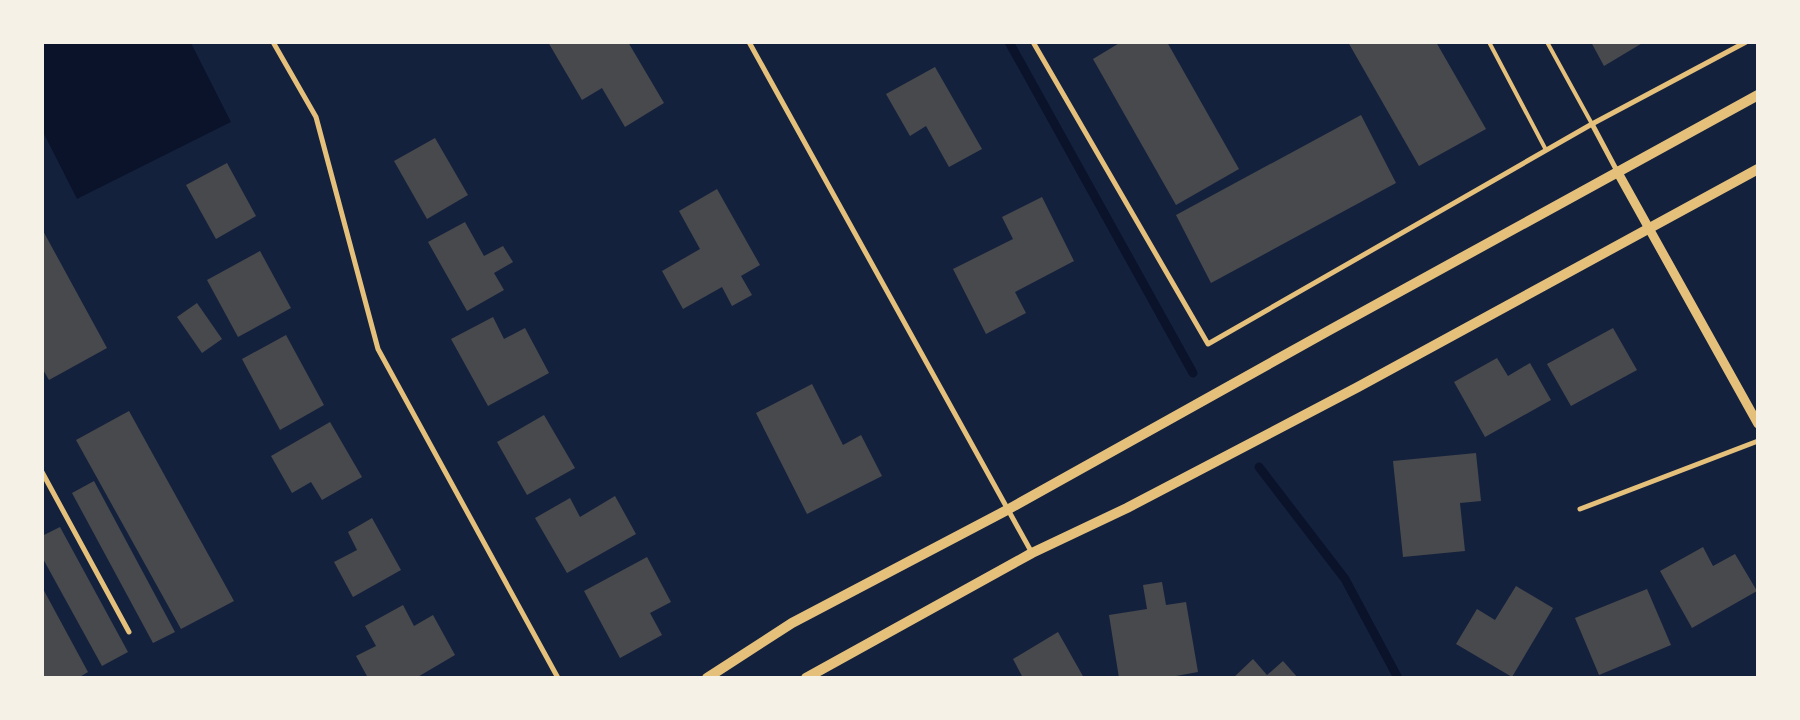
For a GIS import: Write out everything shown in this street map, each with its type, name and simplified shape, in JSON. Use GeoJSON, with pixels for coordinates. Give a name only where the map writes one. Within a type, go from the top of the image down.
{"type":"FeatureCollection","features":[{"type":"Feature","properties":{"kind":"main road"},"geometry":{"type":"LineString","coordinates":[[707,678],[792,623],[1007,510],[1617,171],[1758,95]]}},
{"type":"Feature","properties":{"kind":"main road"},"geometry":{"type":"LineString","coordinates":[[806,678],[1032,553],[1127,508],[1298,418],[1758,169]]}},
{"type":"Feature","properties":{"kind":"street"},"geometry":{"type":"LineString","coordinates":[[273,42],[316,117],[378,349],[558,678]]}},
{"type":"Feature","properties":{"kind":"street"},"geometry":{"type":"LineString","coordinates":[[749,42],[1032,553]]}},
{"type":"Feature","properties":{"kind":"street"},"geometry":{"type":"LineString","coordinates":[[1033,42],[1208,344],[1592,124],[1746,42]]}},
{"type":"Feature","properties":{"kind":"street"},"geometry":{"type":"LineString","coordinates":[[1592,124],[1758,424]]}},
{"type":"Feature","properties":{"kind":"street"},"geometry":{"type":"LineString","coordinates":[[1580,509],[1758,441]]}},
{"type":"Feature","properties":{"kind":"street"},"geometry":{"type":"LineString","coordinates":[[42,472],[129,632]]}},
{"type":"Feature","properties":{"kind":"lane"},"geometry":{"type":"LineString","coordinates":[[1489,42],[1546,150]]}},
{"type":"Feature","properties":{"kind":"lane"},"geometry":{"type":"LineString","coordinates":[[1546,42],[1592,124]]}},
{"type":"Feature","properties":{"kind":"water"},"geometry":{"type":"Polygon","coordinates":[[[43,42],[191,43],[231,122],[77,199],[43,132],[43,42]]]}},
{"type":"Feature","properties":{"kind":"building"},"geometry":{"type":"Polygon","coordinates":[[[548,42],[628,42],[664,103],[625,127],[602,88],[582,100],[548,42]]]}},
{"type":"Feature","properties":{"kind":"building"},"geometry":{"type":"Polygon","coordinates":[[[1121,42],[1167,42],[1239,169],[1176,205],[1093,59],[1121,42]]]}},
{"type":"Feature","properties":{"kind":"building"},"geometry":{"type":"Polygon","coordinates":[[[1348,42],[1436,42],[1486,129],[1419,166],[1348,42]]]}},
{"type":"Feature","properties":{"kind":"building"},"geometry":{"type":"Polygon","coordinates":[[[1591,42],[1644,42],[1604,66],[1591,42]]]}},
{"type":"Feature","properties":{"kind":"building"},"geometry":{"type":"Polygon","coordinates":[[[935,67],[982,149],[949,167],[926,126],[910,136],[886,94],[935,67]]]}},
{"type":"Feature","properties":{"kind":"building"},"geometry":{"type":"Polygon","coordinates":[[[1361,115],[1396,183],[1211,283],[1176,215],[1361,115]]]}},
{"type":"Feature","properties":{"kind":"building"},"geometry":{"type":"Polygon","coordinates":[[[435,138],[468,195],[427,219],[394,161],[435,138]]]}},
{"type":"Feature","properties":{"kind":"building"},"geometry":{"type":"Polygon","coordinates":[[[227,163],[256,216],[216,239],[186,185],[227,163]]]}},
{"type":"Feature","properties":{"kind":"building"},"geometry":{"type":"Polygon","coordinates":[[[717,189],[760,265],[741,276],[752,295],[732,306],[722,287],[683,309],[662,271],[700,249],[679,211],[717,189]]]}},
{"type":"Feature","properties":{"kind":"building"},"geometry":{"type":"Polygon","coordinates":[[[1042,197],[1074,261],[1015,292],[1026,313],[986,334],[953,269],[1013,239],[1002,217],[1042,197]]]}},
{"type":"Feature","properties":{"kind":"building"},"geometry":{"type":"Polygon","coordinates":[[[465,222],[484,256],[503,246],[513,262],[494,273],[504,290],[467,311],[428,242],[465,222]]]}},
{"type":"Feature","properties":{"kind":"building"},"geometry":{"type":"Polygon","coordinates":[[[42,229],[107,348],[49,380],[42,368],[42,229]]]}},
{"type":"Feature","properties":{"kind":"building"},"geometry":{"type":"Polygon","coordinates":[[[260,251],[291,308],[238,337],[207,280],[260,251]]]}},
{"type":"Feature","properties":{"kind":"building"},"geometry":{"type":"Polygon","coordinates":[[[197,303],[222,339],[202,353],[177,317],[197,303]]]}},
{"type":"Feature","properties":{"kind":"building"},"geometry":{"type":"Polygon","coordinates":[[[493,317],[504,339],[525,328],[549,373],[488,406],[451,339],[493,317]]]}},
{"type":"Feature","properties":{"kind":"building"},"geometry":{"type":"Polygon","coordinates":[[[1613,328],[1637,370],[1571,406],[1547,364],[1613,328]]]}},
{"type":"Feature","properties":{"kind":"building"},"geometry":{"type":"Polygon","coordinates":[[[286,335],[324,405],[280,430],[242,359],[286,335]]]}},
{"type":"Feature","properties":{"kind":"building"},"geometry":{"type":"Polygon","coordinates":[[[1497,358],[1508,376],[1530,363],[1551,400],[1485,437],[1454,382],[1497,358]]]}},
{"type":"Feature","properties":{"kind":"building"},"geometry":{"type":"Polygon","coordinates":[[[812,384],[843,445],[861,435],[882,476],[807,514],[756,413],[812,384]]]}},
{"type":"Feature","properties":{"kind":"building"},"geometry":{"type":"Polygon","coordinates":[[[129,411],[234,601],[181,629],[76,440],[129,411]]]}},
{"type":"Feature","properties":{"kind":"building"},"geometry":{"type":"Polygon","coordinates":[[[544,415],[575,468],[527,495],[497,442],[544,415]]]}},
{"type":"Feature","properties":{"kind":"building"},"geometry":{"type":"Polygon","coordinates":[[[330,422],[362,477],[322,500],[311,482],[292,493],[271,456],[330,422]]]}},
{"type":"Feature","properties":{"kind":"building"},"geometry":{"type":"Polygon","coordinates":[[[1476,453],[1481,501],[1460,503],[1465,551],[1403,557],[1393,461],[1476,453]]]}},
{"type":"Feature","properties":{"kind":"building"},"geometry":{"type":"Polygon","coordinates":[[[94,481],[175,632],[153,643],[72,493],[94,481]]]}},
{"type":"Feature","properties":{"kind":"building"},"geometry":{"type":"Polygon","coordinates":[[[615,496],[636,534],[567,573],[535,518],[570,498],[580,517],[615,496]]]}},
{"type":"Feature","properties":{"kind":"building"},"geometry":{"type":"Polygon","coordinates":[[[372,518],[401,570],[353,597],[334,562],[357,550],[348,532],[372,518]]]}},
{"type":"Feature","properties":{"kind":"building"},"geometry":{"type":"Polygon","coordinates":[[[60,527],[128,652],[102,666],[42,557],[42,536],[60,527]]]}},
{"type":"Feature","properties":{"kind":"building"},"geometry":{"type":"Polygon","coordinates":[[[1703,547],[1713,566],[1735,554],[1757,591],[1692,628],[1660,571],[1703,547]]]}},
{"type":"Feature","properties":{"kind":"building"},"geometry":{"type":"Polygon","coordinates":[[[647,557],[671,602],[650,613],[662,635],[620,658],[584,591],[647,557]]]}},
{"type":"Feature","properties":{"kind":"building"},"geometry":{"type":"Polygon","coordinates":[[[1162,582],[1166,605],[1186,602],[1198,672],[1165,678],[1119,678],[1109,615],[1147,609],[1143,585],[1162,582]]]}},
{"type":"Feature","properties":{"kind":"building"},"geometry":{"type":"Polygon","coordinates":[[[1516,586],[1553,608],[1512,677],[1456,644],[1477,609],[1495,620],[1516,586]]]}},
{"type":"Feature","properties":{"kind":"building"},"geometry":{"type":"Polygon","coordinates":[[[42,587],[88,672],[78,678],[42,678],[42,587]]]}},
{"type":"Feature","properties":{"kind":"building"},"geometry":{"type":"Polygon","coordinates":[[[1647,589],[1671,645],[1599,675],[1575,618],[1647,589]]]}},
{"type":"Feature","properties":{"kind":"building"},"geometry":{"type":"Polygon","coordinates":[[[403,605],[414,626],[433,615],[455,655],[416,678],[368,678],[356,656],[376,646],[365,626],[403,605]]]}},
{"type":"Feature","properties":{"kind":"building"},"geometry":{"type":"Polygon","coordinates":[[[1058,632],[1084,678],[1023,678],[1013,659],[1058,632]]]}},
{"type":"Feature","properties":{"kind":"building"},"geometry":{"type":"Polygon","coordinates":[[[1253,659],[1267,675],[1283,661],[1298,678],[1233,678],[1253,659]]]}},
{"type":"Feature","properties":{"kind":"waterway"},"geometry":{"type":"LineString","coordinates":[[1009,42],[1193,373]]}},
{"type":"Feature","properties":{"kind":"waterway"},"geometry":{"type":"LineString","coordinates":[[1259,467],[1345,579],[1398,678]]}}]}
